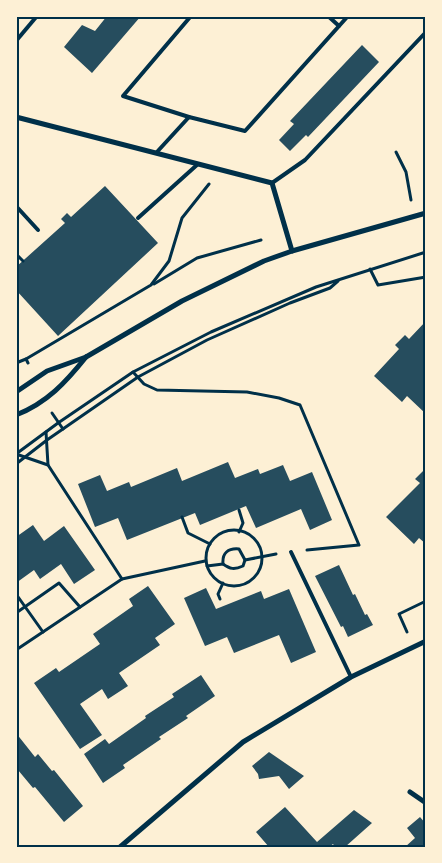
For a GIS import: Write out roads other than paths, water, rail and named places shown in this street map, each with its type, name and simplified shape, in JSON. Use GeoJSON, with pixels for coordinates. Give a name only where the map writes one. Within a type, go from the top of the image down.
{"type":"FeatureCollection","features":[{"type":"Feature","properties":{"kind":"street"},"geometry":{"type":"LineString","coordinates":[[16,117],[272,183],[292,251]]}},
{"type":"Feature","properties":{"kind":"street"},"geometry":{"type":"LineString","coordinates":[[16,392],[47,371],[86,356],[227,278],[292,251],[426,213]]}},
{"type":"Feature","properties":{"kind":"street"},"geometry":{"type":"LineString","coordinates":[[16,415],[31,408],[58,390],[86,356]]}},
{"type":"Feature","properties":{"kind":"street"},"geometry":{"type":"LineString","coordinates":[[120,847],[243,742],[351,677],[426,641]]}},
{"type":"Feature","properties":{"kind":"street"},"geometry":{"type":"LineString","coordinates":[[410,792],[426,803]]}},
{"type":"Feature","properties":{"kind":"lane"},"geometry":{"type":"LineString","coordinates":[[16,41],[38,16]]}},
{"type":"Feature","properties":{"kind":"lane"},"geometry":{"type":"LineString","coordinates":[[190,16],[123,96],[189,117],[245,131],[348,16]]}},
{"type":"Feature","properties":{"kind":"lane"},"geometry":{"type":"LineString","coordinates":[[328,16],[339,26]]}},
{"type":"Feature","properties":{"kind":"lane"},"geometry":{"type":"LineString","coordinates":[[272,183],[306,160],[426,32]]}},
{"type":"Feature","properties":{"kind":"lane"},"geometry":{"type":"LineString","coordinates":[[156,153],[189,117]]}},
{"type":"Feature","properties":{"kind":"lane"},"geometry":{"type":"LineString","coordinates":[[138,218],[198,164]]}},
{"type":"Feature","properties":{"kind":"lane"},"geometry":{"type":"LineString","coordinates":[[16,206],[38,230]]}},
{"type":"Feature","properties":{"kind":"lane"},"geometry":{"type":"LineString","coordinates":[[291,552],[351,677]]}}]}
